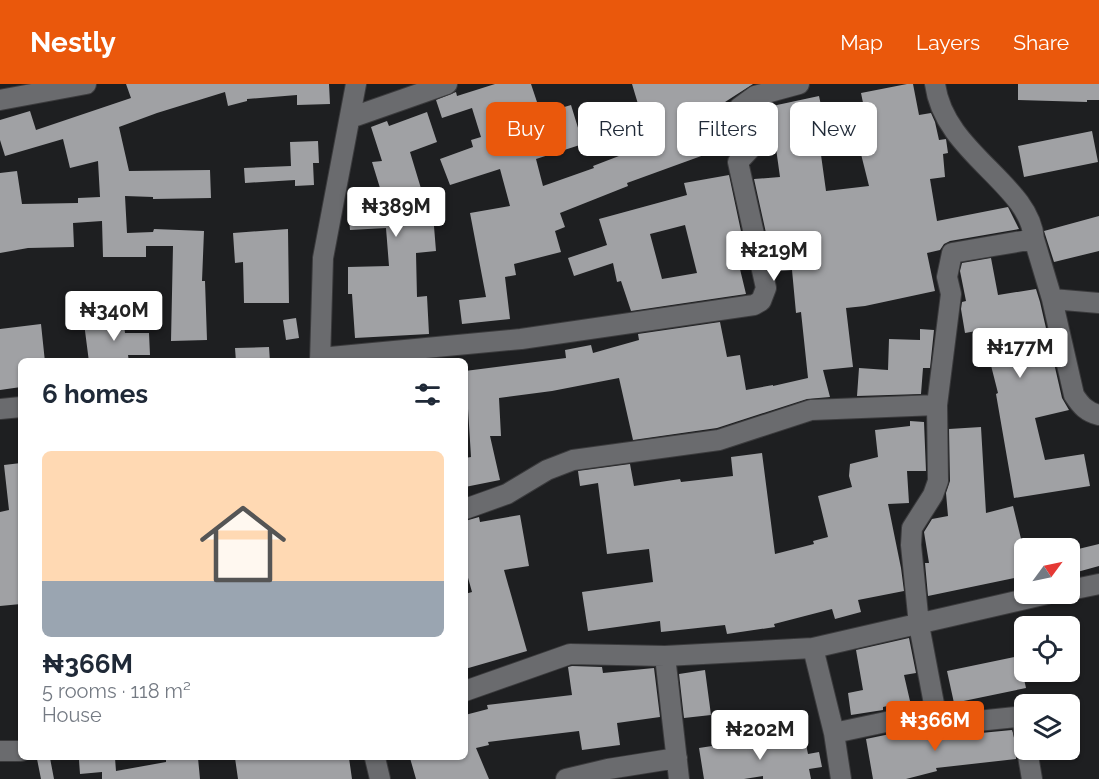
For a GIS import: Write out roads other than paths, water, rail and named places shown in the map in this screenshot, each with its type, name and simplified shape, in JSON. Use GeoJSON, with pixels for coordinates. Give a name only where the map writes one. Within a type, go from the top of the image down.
{"type":"FeatureCollection","features":[{"type":"Feature","properties":{"kind":"street"},"geometry":{"type":"LineString","coordinates":[[0,100],[86,84]]}},
{"type":"Feature","properties":{"kind":"street"},"geometry":{"type":"LineString","coordinates":[[320,358],[323,258],[356,84]]}},
{"type":"Feature","properties":{"kind":"street"},"geometry":{"type":"LineString","coordinates":[[350,118],[447,84]]}},
{"type":"Feature","properties":{"kind":"street"},"geometry":{"type":"LineString","coordinates":[[339,358],[521,339],[754,305],[761,301],[766,288],[738,162],[751,148],[740,107],[755,96],[799,84]]}},
{"type":"Feature","properties":{"kind":"street"},"geometry":{"type":"LineString","coordinates":[[935,84],[937,99],[951,128],[1026,212],[1052,299],[1074,395],[1088,412],[1099,415]]}},
{"type":"Feature","properties":{"kind":"street"},"geometry":{"type":"LineString","coordinates":[[938,725],[919,625],[911,545],[912,528],[933,495],[938,481],[937,405],[951,294],[947,277],[952,253],[1034,239]]}},
{"type":"Feature","properties":{"kind":"street"},"geometry":{"type":"LineString","coordinates":[[1052,299],[1099,303]]}},
{"type":"Feature","properties":{"kind":"street"},"geometry":{"type":"LineString","coordinates":[[468,508],[507,494],[547,470],[573,460],[719,440],[811,410],[937,405]]}},
{"type":"Feature","properties":{"kind":"street"},"geometry":{"type":"LineString","coordinates":[[0,409],[18,407]]}},
{"type":"Feature","properties":{"kind":"street"},"geometry":{"type":"LineString","coordinates":[[1080,588],[1099,584]]}},
{"type":"Feature","properties":{"kind":"street"},"geometry":{"type":"LineString","coordinates":[[468,690],[570,654],[665,656],[813,648],[919,625],[1014,600]]}},
{"type":"Feature","properties":{"kind":"street"},"geometry":{"type":"LineString","coordinates":[[813,648],[834,733],[841,779]]}},
{"type":"Feature","properties":{"kind":"street"},"geometry":{"type":"LineString","coordinates":[[665,656],[679,779]]}},
{"type":"Feature","properties":{"kind":"street"},"geometry":{"type":"LineString","coordinates":[[834,733],[919,715],[938,725],[1014,717]]}},
{"type":"Feature","properties":{"kind":"street"},"geometry":{"type":"LineString","coordinates":[[0,751],[18,750]]}},
{"type":"Feature","properties":{"kind":"street"},"geometry":{"type":"LineString","coordinates":[[566,779],[608,769],[677,758]]}},
{"type":"Feature","properties":{"kind":"street"},"geometry":{"type":"LineString","coordinates":[[375,760],[380,779]]}},
{"type":"Feature","properties":{"kind":"street"},"geometry":{"type":"LineString","coordinates":[[1029,760],[1032,779]]}}]}
